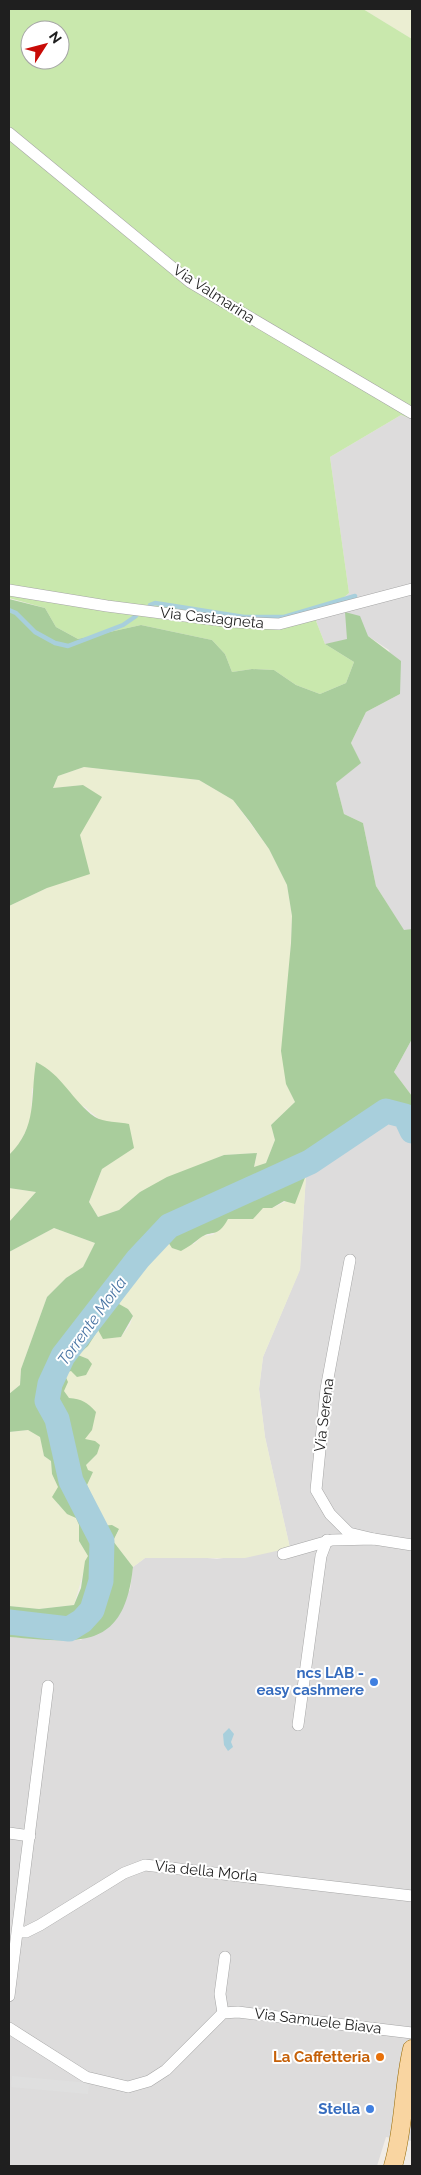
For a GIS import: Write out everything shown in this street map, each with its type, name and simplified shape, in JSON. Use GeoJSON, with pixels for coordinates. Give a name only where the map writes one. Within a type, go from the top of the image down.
{"type":"FeatureCollection","features":[{"type":"Feature","properties":{"kind":"main road"},"geometry":{"type":"LineString","coordinates":[[397,2161],[402,2107],[412,2048]]}},
{"type":"Feature","properties":{"kind":"street","name":"Via Valmarina"},"geometry":{"type":"LineString","coordinates":[[9,133],[190,282],[412,413]]}},
{"type":"Feature","properties":{"kind":"street","name":"Via Castagneta"},"geometry":{"type":"LineString","coordinates":[[9,590],[107,606],[232,622],[279,624],[412,589]]}},
{"type":"Feature","properties":{"kind":"street","name":"Via Serena"},"geometry":{"type":"LineString","coordinates":[[350,1260],[326,1389],[316,1490],[330,1514],[349,1533],[374,1539]]}},
{"type":"Feature","properties":{"kind":"street"},"geometry":{"type":"LineString","coordinates":[[283,1554],[327,1540],[374,1539],[412,1545]]}},
{"type":"Feature","properties":{"kind":"street"},"geometry":{"type":"LineString","coordinates":[[298,1725],[321,1556],[327,1540]]}},
{"type":"Feature","properties":{"kind":"street"},"geometry":{"type":"LineString","coordinates":[[9,1996],[48,1686]]}},
{"type":"Feature","properties":{"kind":"street"},"geometry":{"type":"LineString","coordinates":[[9,1833],[30,1836]]}},
{"type":"Feature","properties":{"kind":"street","name":"Via della Morla"},"geometry":{"type":"LineString","coordinates":[[18,1932],[26,1932],[40,1925],[124,1872],[145,1864],[412,1896]]}},
{"type":"Feature","properties":{"kind":"street"},"geometry":{"type":"LineString","coordinates":[[9,2028],[86,2077],[128,2087],[148,2081],[166,2070],[223,2013],[220,1994],[225,1957]]}},
{"type":"Feature","properties":{"kind":"street","name":"Via Samuele Biava"},"geometry":{"type":"LineString","coordinates":[[223,2013],[238,2012],[412,2033]]}},
{"type":"Feature","properties":{"kind":"shaded area"},"geometry":{"type":"Polygon","coordinates":[[[401,415],[412,419],[412,929],[404,931],[376,886],[363,823],[344,814],[336,783],[360,763],[351,743],[366,712],[400,694],[389,650],[368,636],[325,644],[316,621],[349,593],[330,457],[401,415]]]}},
{"type":"Feature","properties":{"kind":"shaded area"},"geometry":{"type":"Polygon","coordinates":[[[412,1039],[412,1096],[394,1072],[412,1039]]]}},
{"type":"Feature","properties":{"kind":"shaded area"},"geometry":{"type":"Polygon","coordinates":[[[386,1101],[412,1113],[412,2141],[386,2137],[377,2166],[9,2166],[9,1637],[81,1640],[130,1590],[133,1567],[145,1558],[188,1556],[217,1559],[290,1548],[265,1437],[259,1389],[263,1357],[300,1269],[306,1175],[386,1101]]]}},
{"type":"Feature","properties":{"kind":"shaded area"},"geometry":{"type":"Polygon","coordinates":[[[12,2076],[89,2083],[88,2094],[11,2087],[12,2076]]]}},
{"type":"Feature","properties":{"kind":"green space"},"geometry":{"type":"Polygon","coordinates":[[[9,9],[363,9],[412,39],[412,419],[401,415],[330,457],[349,593],[316,621],[325,644],[354,662],[346,683],[320,694],[296,685],[274,670],[252,669],[232,672],[225,654],[212,640],[141,625],[78,639],[56,627],[45,608],[9,598],[9,9]]]}},
{"type":"Feature","properties":{"kind":"green space"},"geometry":{"type":"Polygon","coordinates":[[[363,9],[412,9],[412,39],[363,9]]]}},
{"type":"Feature","properties":{"kind":"green space"},"geometry":{"type":"Polygon","coordinates":[[[9,599],[45,608],[56,627],[78,639],[141,625],[212,640],[225,654],[232,672],[252,669],[274,670],[296,685],[320,694],[346,683],[354,662],[325,644],[347,639],[345,612],[360,616],[368,636],[401,661],[400,694],[366,712],[351,743],[361,763],[336,783],[344,814],[363,823],[376,886],[404,930],[412,929],[412,1039],[394,1072],[412,1096],[412,1113],[386,1101],[306,1175],[295,1204],[284,1201],[272,1208],[263,1208],[253,1219],[228,1219],[221,1229],[204,1235],[181,1251],[172,1248],[168,1242],[159,1245],[146,1255],[130,1276],[127,1291],[119,1304],[128,1309],[133,1316],[121,1337],[103,1339],[98,1330],[88,1346],[78,1355],[88,1359],[92,1364],[86,1375],[77,1377],[71,1371],[64,1373],[68,1382],[64,1391],[69,1398],[84,1402],[96,1412],[92,1430],[85,1439],[95,1441],[100,1445],[97,1454],[86,1465],[88,1470],[93,1472],[87,1485],[91,1494],[91,1506],[100,1511],[98,1526],[112,1525],[119,1529],[113,1541],[133,1567],[128,1595],[120,1615],[108,1628],[94,1636],[76,1640],[9,1637],[9,1606],[39,1609],[74,1605],[81,1588],[85,1561],[88,1556],[79,1541],[79,1525],[76,1518],[67,1514],[52,1497],[58,1487],[52,1474],[51,1461],[44,1456],[40,1437],[28,1430],[9,1432],[9,1394],[20,1385],[21,1369],[47,1297],[66,1278],[83,1267],[95,1243],[54,1228],[9,1252],[9,1222],[36,1192],[9,1188],[9,1155],[25,1134],[29,1123],[36,1062],[53,1073],[87,1111],[98,1119],[129,1124],[134,1148],[102,1169],[89,1202],[98,1217],[119,1210],[140,1192],[167,1177],[224,1155],[257,1153],[254,1167],[266,1163],[275,1140],[271,1125],[295,1102],[286,1084],[281,1051],[292,916],[287,885],[269,849],[233,800],[199,780],[84,767],[58,776],[53,788],[83,785],[102,797],[80,835],[90,874],[47,888],[9,906],[9,599]]]}},
{"type":"Feature","properties":{"kind":"green space"},"geometry":{"type":"Polygon","coordinates":[[[84,767],[199,780],[233,800],[269,849],[287,885],[292,916],[289,982],[284,1020],[286,1083],[295,1102],[271,1125],[275,1140],[266,1163],[254,1168],[257,1153],[224,1155],[140,1192],[119,1210],[98,1217],[89,1202],[102,1169],[133,1148],[85,1107],[32,1088],[31,1121],[18,1146],[9,1155],[9,906],[47,888],[101,798],[83,785],[53,788],[58,776],[84,767]]]}},
{"type":"Feature","properties":{"kind":"green space"},"geometry":{"type":"Polygon","coordinates":[[[306,1175],[300,1270],[263,1357],[259,1389],[265,1437],[290,1548],[245,1558],[145,1558],[133,1567],[113,1541],[119,1530],[112,1525],[98,1526],[87,1485],[86,1465],[97,1454],[85,1440],[64,1391],[64,1373],[88,1359],[78,1355],[88,1346],[98,1329],[103,1338],[121,1337],[130,1325],[133,1316],[128,1309],[118,1304],[127,1291],[130,1276],[146,1255],[159,1245],[168,1242],[194,1244],[202,1236],[213,1235],[228,1219],[237,1218],[263,1208],[272,1208],[296,1197],[306,1175]]]}},
{"type":"Feature","properties":{"kind":"green space"},"geometry":{"type":"Polygon","coordinates":[[[9,1188],[36,1192],[9,1222],[9,1188]]]}},
{"type":"Feature","properties":{"kind":"green space"},"geometry":{"type":"Polygon","coordinates":[[[54,1228],[95,1243],[83,1267],[66,1278],[47,1297],[21,1369],[20,1385],[9,1394],[9,1252],[54,1228]]]}},
{"type":"Feature","properties":{"kind":"green space"},"geometry":{"type":"Polygon","coordinates":[[[28,1430],[40,1436],[44,1456],[51,1461],[52,1474],[58,1487],[58,1505],[76,1518],[79,1525],[79,1541],[88,1556],[74,1605],[39,1609],[9,1606],[9,1432],[28,1430]]]}},
{"type":"Feature","properties":{"kind":"water"},"geometry":{"type":"Polygon","coordinates":[[[229,1728],[234,1734],[231,1742],[233,1747],[228,1751],[224,1745],[223,1734],[229,1728]]]}},
{"type":"Feature","properties":{"kind":"waterway"},"geometry":{"type":"LineString","coordinates":[[150,605],[155,603],[244,617],[284,617],[355,596]]}},
{"type":"Feature","properties":{"kind":"waterway"},"geometry":{"type":"LineString","coordinates":[[9,610],[16,613],[35,632],[55,643],[68,646],[123,625],[136,616]]}},
{"type":"Feature","properties":{"kind":"waterway","name":"Torrente Morla"},"geometry":{"type":"LineString","coordinates":[[9,1622],[69,1629],[82,1621],[92,1610],[101,1581],[102,1541],[71,1481],[57,1419],[47,1401],[50,1384],[63,1356],[138,1259],[169,1226],[310,1162],[386,1111],[405,1116],[412,1131]]}},
{"type":"Feature","properties":{"kind":"place","name":"ncs LAB - easy cashmere"},"geometry":{"type":"Point","coordinates":[374,1682]}},
{"type":"Feature","properties":{"kind":"place","name":"La Caffetteria"},"geometry":{"type":"Point","coordinates":[380,2057]}},
{"type":"Feature","properties":{"kind":"place","name":"Stella"},"geometry":{"type":"Point","coordinates":[370,2109]}}]}
